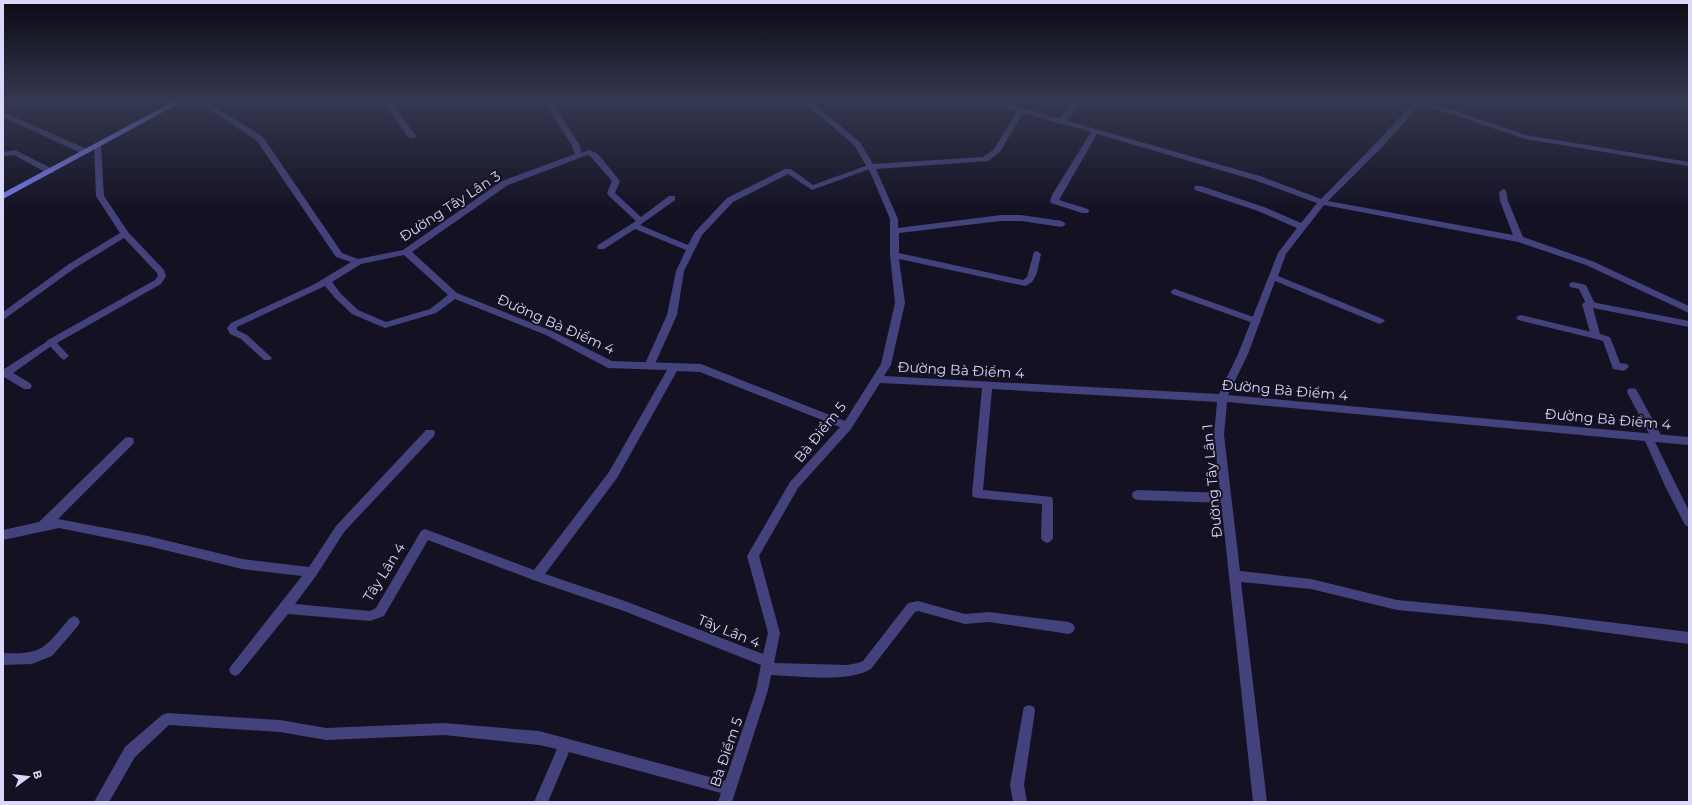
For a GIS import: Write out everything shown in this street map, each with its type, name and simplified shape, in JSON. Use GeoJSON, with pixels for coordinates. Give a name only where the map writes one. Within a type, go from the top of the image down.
{"type":"FeatureCollection","features":[{"type":"Feature","properties":{"kind":"main road"},"geometry":{"type":"LineString","coordinates":[[3,196],[114,137]]}},
{"type":"Feature","properties":{"kind":"street"},"geometry":{"type":"LineString","coordinates":[[52,137],[86,152]]}},
{"type":"Feature","properties":{"kind":"street"},"geometry":{"type":"LineString","coordinates":[[256,137],[260,139],[339,255],[358,262]]}},
{"type":"Feature","properties":{"kind":"street"},"geometry":{"type":"LineString","coordinates":[[570,137],[579,155],[590,152],[616,181],[611,193],[641,221]]}},
{"type":"Feature","properties":{"kind":"street","name":"Bà Điểm 5"},"geometry":{"type":"LineString","coordinates":[[724,802],[762,690],[774,633],[754,556],[794,485],[847,426],[886,365],[900,303],[894,255],[894,219],[870,167],[857,144],[848,137]]}},
{"type":"Feature","properties":{"kind":"street"},"geometry":{"type":"LineString","coordinates":[[648,366],[672,315],[680,272],[690,249],[698,234],[730,200],[788,171],[812,188],[870,167],[985,159],[997,150],[1005,137]]}},
{"type":"Feature","properties":{"kind":"street"},"geometry":{"type":"LineString","coordinates":[[1085,211],[1054,201],[1056,195],[1092,137]]}},
{"type":"Feature","properties":{"kind":"street"},"geometry":{"type":"LineString","coordinates":[[1111,137],[1257,178],[1322,202],[1519,239],[1589,263],[1689,310]]}},
{"type":"Feature","properties":{"kind":"street","name":"Đường Tây Lân 1"},"geometry":{"type":"LineString","coordinates":[[1260,802],[1219,435],[1222,398],[1243,354],[1282,253],[1322,202],[1386,137]]}},
{"type":"Feature","properties":{"kind":"street"},"geometry":{"type":"LineString","coordinates":[[1524,137],[1689,164]]}},
{"type":"Feature","properties":{"kind":"street"},"geometry":{"type":"LineString","coordinates":[[27,386],[7,374],[7,372],[51,342],[158,282],[162,276],[161,272],[125,234],[100,196],[97,146]]}},
{"type":"Feature","properties":{"kind":"street"},"geometry":{"type":"LineString","coordinates":[[3,154],[15,152],[50,171]]}},
{"type":"Feature","properties":{"kind":"street","name":"Đường Tây Lân 3"},"geometry":{"type":"LineString","coordinates":[[358,262],[406,252],[505,183],[579,155]]}},
{"type":"Feature","properties":{"kind":"street"},"geometry":{"type":"LineString","coordinates":[[1198,188],[1262,210],[1302,227]]}},
{"type":"Feature","properties":{"kind":"street"},"geometry":{"type":"LineString","coordinates":[[1503,192],[1504,201],[1519,239]]}},
{"type":"Feature","properties":{"kind":"street"},"geometry":{"type":"LineString","coordinates":[[602,247],[672,198]]}},
{"type":"Feature","properties":{"kind":"street"},"geometry":{"type":"LineString","coordinates":[[894,231],[1001,218],[1021,218],[1062,224]]}},
{"type":"Feature","properties":{"kind":"street"},"geometry":{"type":"LineString","coordinates":[[634,226],[690,249]]}},
{"type":"Feature","properties":{"kind":"street"},"geometry":{"type":"LineString","coordinates":[[3,317],[72,266],[125,234]]}},
{"type":"Feature","properties":{"kind":"street","name":"Đường Bà Điểm 4"},"geometry":{"type":"LineString","coordinates":[[406,252],[454,295],[549,333],[611,365],[701,368],[847,426]]}},
{"type":"Feature","properties":{"kind":"street"},"geometry":{"type":"LineString","coordinates":[[894,255],[1025,283],[1031,278],[1037,254]]}},
{"type":"Feature","properties":{"kind":"street"},"geometry":{"type":"LineString","coordinates":[[267,358],[244,337],[233,332],[232,327],[240,321],[326,281],[358,262]]}},
{"type":"Feature","properties":{"kind":"street"},"geometry":{"type":"LineString","coordinates":[[1273,277],[1380,320]]}},
{"type":"Feature","properties":{"kind":"street"},"geometry":{"type":"LineString","coordinates":[[326,281],[342,300],[355,312],[385,325],[434,311],[454,295]]}},
{"type":"Feature","properties":{"kind":"street"},"geometry":{"type":"LineString","coordinates":[[1573,285],[1583,287],[1590,304],[1588,304],[1596,336]]}},
{"type":"Feature","properties":{"kind":"street"},"geometry":{"type":"LineString","coordinates":[[1174,292],[1256,321]]}},
{"type":"Feature","properties":{"kind":"street"},"geometry":{"type":"LineString","coordinates":[[1590,304],[1689,324]]}},
{"type":"Feature","properties":{"kind":"street"},"geometry":{"type":"LineString","coordinates":[[1521,318],[1607,339],[1616,366],[1624,367]]}},
{"type":"Feature","properties":{"kind":"street"},"geometry":{"type":"LineString","coordinates":[[51,342],[64,356]]}},
{"type":"Feature","properties":{"kind":"street"},"geometry":{"type":"LineString","coordinates":[[536,576],[613,475],[674,367]]}},
{"type":"Feature","properties":{"kind":"street","name":"Đường Bà Điểm 4"},"geometry":{"type":"LineString","coordinates":[[877,379],[1222,398],[1653,437],[1689,442]]}},
{"type":"Feature","properties":{"kind":"street"},"geometry":{"type":"LineString","coordinates":[[987,386],[977,494],[1048,500],[1047,538]]}},
{"type":"Feature","properties":{"kind":"street"},"geometry":{"type":"LineString","coordinates":[[1632,392],[1653,437],[1670,486],[1689,522]]}},
{"type":"Feature","properties":{"kind":"street"},"geometry":{"type":"LineString","coordinates":[[235,670],[312,572],[340,529],[430,433]]}},
{"type":"Feature","properties":{"kind":"street"},"geometry":{"type":"LineString","coordinates":[[42,527],[129,441]]}},
{"type":"Feature","properties":{"kind":"street"},"geometry":{"type":"LineString","coordinates":[[1137,495],[1226,498]]}},
{"type":"Feature","properties":{"kind":"street"},"geometry":{"type":"LineString","coordinates":[[3,535],[59,523],[148,541],[242,564],[312,572]]}},
{"type":"Feature","properties":{"kind":"street","name":"Tây Lân 4"},"geometry":{"type":"LineString","coordinates":[[285,608],[370,616],[380,612],[425,534],[536,576],[625,606],[768,666],[847,671],[860,668],[867,665],[912,607],[918,606],[965,619],[989,618],[1069,628]]}},
{"type":"Feature","properties":{"kind":"street"},"geometry":{"type":"LineString","coordinates":[[1234,576],[1310,584],[1397,605],[1543,619],[1689,638]]}},
{"type":"Feature","properties":{"kind":"street"},"geometry":{"type":"LineString","coordinates":[[3,659],[28,659],[43,655],[48,652],[74,622]]}},
{"type":"Feature","properties":{"kind":"street"},"geometry":{"type":"LineString","coordinates":[[1020,802],[1017,785],[1029,711]]}},
{"type":"Feature","properties":{"kind":"street"},"geometry":{"type":"LineString","coordinates":[[101,802],[130,752],[167,719],[280,726],[326,734],[444,729],[539,738],[728,788]]}},
{"type":"Feature","properties":{"kind":"street"},"geometry":{"type":"LineString","coordinates":[[541,802],[565,745]]}}]}
